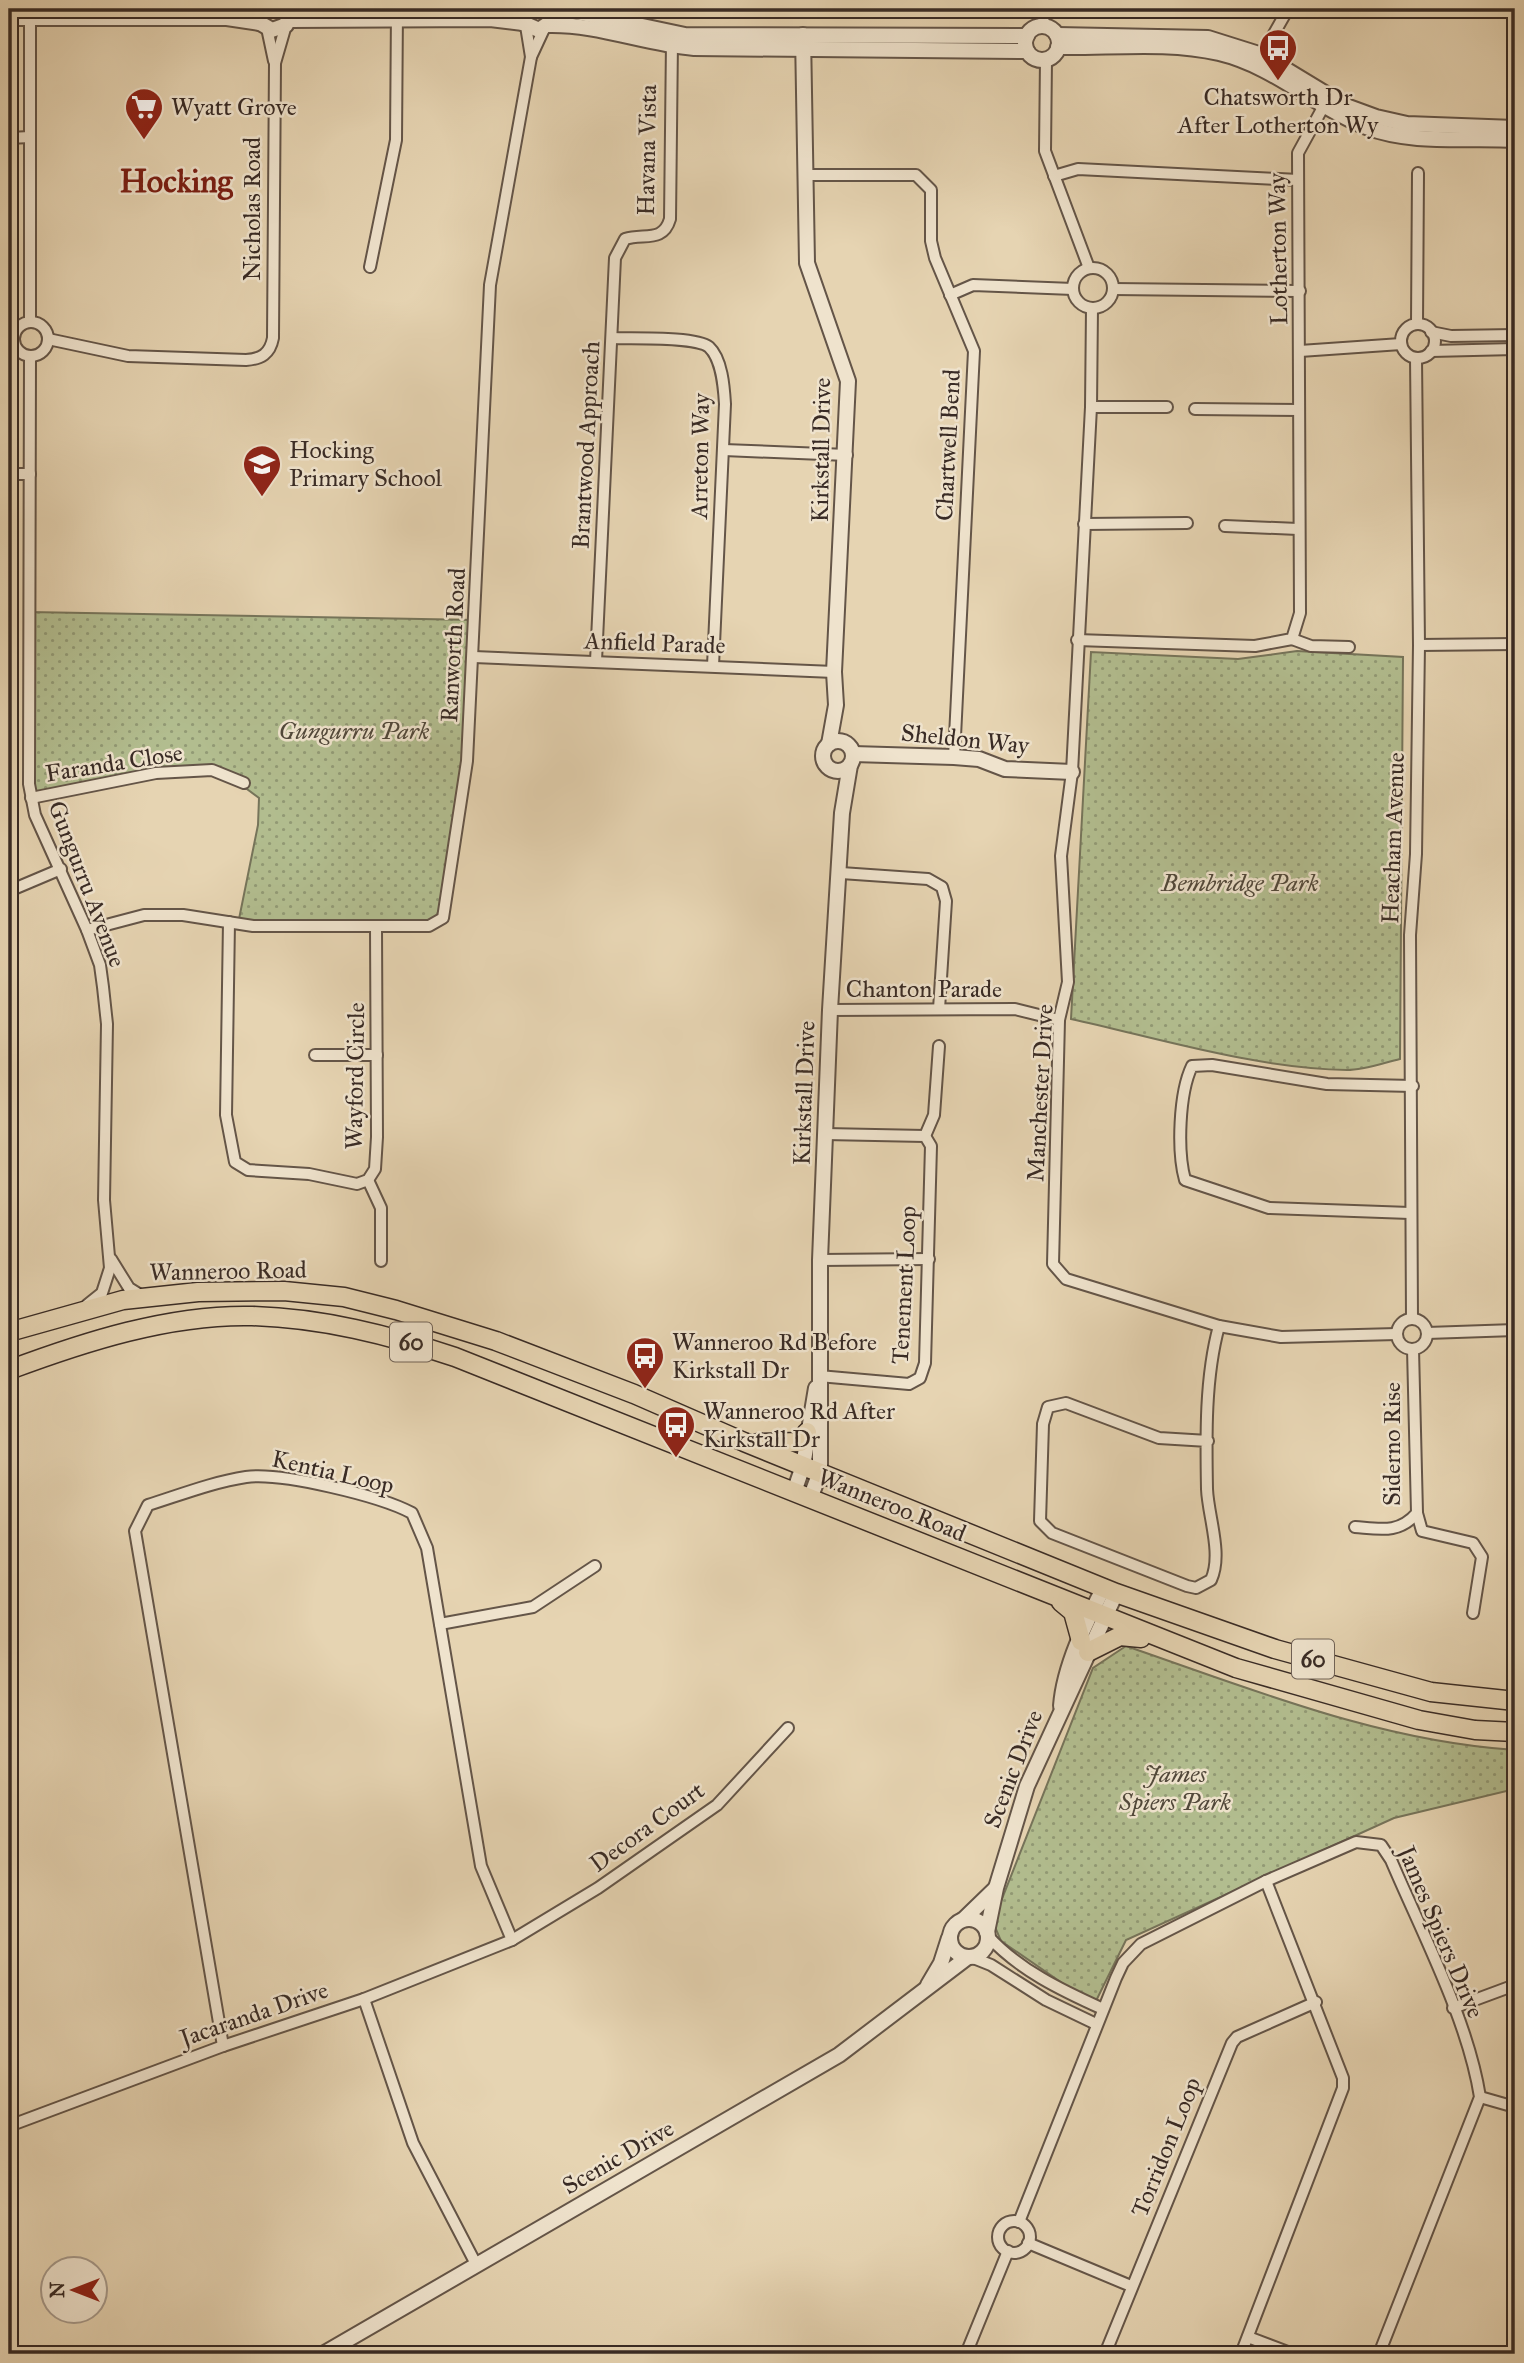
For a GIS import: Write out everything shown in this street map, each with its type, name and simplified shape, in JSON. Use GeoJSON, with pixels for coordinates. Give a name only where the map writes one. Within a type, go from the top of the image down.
{"type":"FeatureCollection","features":[{"type":"Feature","properties":{"kind":"highway","name":"Wanneroo Road"},"geometry":{"type":"LineString","coordinates":[[9,1332],[79,1310],[142,1297],[284,1291],[344,1297],[496,1341],[634,1394],[744,1442],[1110,1590],[1275,1649],[1431,1692],[1515,1701]]}},
{"type":"Feature","properties":{"kind":"highway","name":"Wanneroo Road"},"geometry":{"type":"LineString","coordinates":[[9,1370],[121,1334],[174,1324],[250,1316],[334,1325],[383,1334],[455,1357],[1165,1642],[1268,1679],[1419,1720],[1475,1730],[1515,1732]]}},
{"type":"Feature","properties":{"kind":"highway"},"geometry":{"type":"LineString","coordinates":[[744,1442],[800,1442],[807,1432]]}},
{"type":"Feature","properties":{"kind":"highway"},"geometry":{"type":"LineString","coordinates":[[1057,1598],[1073,1612],[1085,1647],[1120,1636],[1165,1642]]}},
{"type":"Feature","properties":{"kind":"street"},"geometry":{"type":"LineString","coordinates":[[546,27],[552,9]]}},
{"type":"Feature","properties":{"kind":"street"},"geometry":{"type":"LineString","coordinates":[[562,9],[672,40]]}},
{"type":"Feature","properties":{"kind":"street"},"geometry":{"type":"LineString","coordinates":[[1044,9],[1043,26],[1058,41],[1191,36],[1208,38],[1259,60],[1326,101],[1391,121],[1515,140]]}},
{"type":"Feature","properties":{"kind":"street"},"geometry":{"type":"LineString","coordinates":[[1259,60],[1288,9]]}},
{"type":"Feature","properties":{"kind":"street"},"geometry":{"type":"LineString","coordinates":[[9,18],[30,14],[227,18],[262,20],[277,30],[289,18],[397,14],[524,19],[534,30],[585,26],[672,40],[1027,43]]}},
{"type":"Feature","properties":{"kind":"street"},"geometry":{"type":"LineString","coordinates":[[30,14],[30,322]]}},
{"type":"Feature","properties":{"kind":"street"},"geometry":{"type":"LineString","coordinates":[[370,267],[396,140],[397,14]]}},
{"type":"Feature","properties":{"kind":"street","name":"Nicholas Road"},"geometry":{"type":"LineString","coordinates":[[48,339],[128,356],[246,360],[257,359],[267,353],[273,338],[275,63],[289,18]]}},
{"type":"Feature","properties":{"kind":"street","name":"Ranworth Road"},"geometry":{"type":"LineString","coordinates":[[524,19],[531,57]]}},
{"type":"Feature","properties":{"kind":"street","name":"Nicholas Road"},"geometry":{"type":"LineString","coordinates":[[262,20],[275,63]]}},
{"type":"Feature","properties":{"kind":"street"},"geometry":{"type":"LineString","coordinates":[[1027,43],[1035,27],[1043,26]]}},
{"type":"Feature","properties":{"kind":"street","name":"Ranworth Road"},"geometry":{"type":"LineString","coordinates":[[87,930],[144,915],[183,915],[268,926],[429,926],[443,918],[467,761],[490,285],[531,57],[546,27]]}},
{"type":"Feature","properties":{"kind":"street","name":"Havana Vista"},"geometry":{"type":"LineString","coordinates":[[631,237],[657,236],[666,229],[670,219],[672,40]]}},
{"type":"Feature","properties":{"kind":"street","name":"Kirkstall Drive"},"geometry":{"type":"LineString","coordinates":[[802,1496],[811,1469],[822,1410],[819,1376],[820,1260],[830,1010],[841,873],[842,813],[850,754],[836,705],[834,672],[847,455],[848,381],[807,263],[803,41]]}},
{"type":"Feature","properties":{"kind":"street"},"geometry":{"type":"LineString","coordinates":[[1058,41],[1046,59],[1045,151],[1089,268]]}},
{"type":"Feature","properties":{"kind":"street"},"geometry":{"type":"LineString","coordinates":[[1027,43],[1035,58],[1046,59]]}},
{"type":"Feature","properties":{"kind":"street","name":"Lotherton Way"},"geometry":{"type":"LineString","coordinates":[[1292,639],[1300,613],[1299,145],[1326,101]]}},
{"type":"Feature","properties":{"kind":"street"},"geometry":{"type":"LineString","coordinates":[[1453,132],[1515,128]]}},
{"type":"Feature","properties":{"kind":"street"},"geometry":{"type":"LineString","coordinates":[[9,138],[30,138]]}},
{"type":"Feature","properties":{"kind":"street"},"geometry":{"type":"LineString","coordinates":[[1054,176],[1079,169],[1298,180]]}},
{"type":"Feature","properties":{"kind":"street"},"geometry":{"type":"LineString","coordinates":[[1417,324],[1418,173]]}},
{"type":"Feature","properties":{"kind":"street","name":"Chartwell Bend"},"geometry":{"type":"LineString","coordinates":[[806,175],[916,175],[931,190],[931,241],[974,351],[954,757]]}},
{"type":"Feature","properties":{"kind":"street","name":"Brantwood Approach"},"geometry":{"type":"LineString","coordinates":[[596,661],[615,258],[620,244],[631,237]]}},
{"type":"Feature","properties":{"kind":"street"},"geometry":{"type":"LineString","coordinates":[[1089,268],[1104,271],[1113,289],[1105,304],[1092,308],[1079,302],[1073,289],[1077,275],[1089,268]]}},
{"type":"Feature","properties":{"kind":"street"},"geometry":{"type":"LineString","coordinates":[[950,295],[973,285],[1073,289]]}},
{"type":"Feature","properties":{"kind":"street"},"geometry":{"type":"LineString","coordinates":[[1113,289],[1300,291]]}},
{"type":"Feature","properties":{"kind":"street","name":"Manchester Drive"},"geometry":{"type":"LineString","coordinates":[[1092,308],[1091,407],[1072,772],[1061,856],[1068,982],[1059,1020],[1052,1264],[1066,1279],[1219,1326],[1280,1337],[1397,1335]]}},
{"type":"Feature","properties":{"kind":"street"},"geometry":{"type":"LineString","coordinates":[[30,322],[41,325],[48,339],[44,350],[30,356],[20,351],[11,338],[18,327],[30,322]]}},
{"type":"Feature","properties":{"kind":"street"},"geometry":{"type":"LineString","coordinates":[[1417,324],[1451,336],[1515,335]]}},
{"type":"Feature","properties":{"kind":"street"},"geometry":{"type":"LineString","coordinates":[[1401,344],[1407,329],[1417,324]]}},
{"type":"Feature","properties":{"kind":"street"},"geometry":{"type":"LineString","coordinates":[[1431,351],[1434,343],[1432,331]]}},
{"type":"Feature","properties":{"kind":"street","name":"Arreton Way"},"geometry":{"type":"LineString","coordinates":[[612,338],[694,342],[708,347],[714,354],[724,387],[724,450],[713,666]]}},
{"type":"Feature","properties":{"kind":"street"},"geometry":{"type":"LineString","coordinates":[[1300,351],[1401,344]]}},
{"type":"Feature","properties":{"kind":"street"},"geometry":{"type":"LineString","coordinates":[[1401,344],[1407,354],[1416,358],[1431,351],[1515,349]]}},
{"type":"Feature","properties":{"kind":"street","name":"Gungurru Avenue"},"geometry":{"type":"LineString","coordinates":[[30,356],[31,798],[35,815],[61,869],[100,965],[107,1024],[104,1200],[111,1259],[108,1282],[102,1293],[79,1310]]}},
{"type":"Feature","properties":{"kind":"street","name":"Heacham Avenue"},"geometry":{"type":"LineString","coordinates":[[1412,1319],[1410,1213],[1413,1086],[1410,935],[1416,854],[1419,645],[1416,358]]}},
{"type":"Feature","properties":{"kind":"street"},"geometry":{"type":"LineString","coordinates":[[1091,407],[1167,407]]}},
{"type":"Feature","properties":{"kind":"street"},"geometry":{"type":"LineString","coordinates":[[1195,409],[1299,410]]}},
{"type":"Feature","properties":{"kind":"street"},"geometry":{"type":"LineString","coordinates":[[724,450],[847,455]]}},
{"type":"Feature","properties":{"kind":"street"},"geometry":{"type":"LineString","coordinates":[[9,474],[30,474]]}},
{"type":"Feature","properties":{"kind":"street"},"geometry":{"type":"LineString","coordinates":[[1084,524],[1187,523]]}},
{"type":"Feature","properties":{"kind":"street"},"geometry":{"type":"LineString","coordinates":[[1225,526],[1298,529]]}},
{"type":"Feature","properties":{"kind":"street"},"geometry":{"type":"LineString","coordinates":[[1077,640],[1255,646],[1292,639],[1311,646],[1349,647]]}},
{"type":"Feature","properties":{"kind":"street"},"geometry":{"type":"LineString","coordinates":[[1419,645],[1515,644]]}},
{"type":"Feature","properties":{"kind":"street","name":"Anfield Parade"},"geometry":{"type":"LineString","coordinates":[[474,657],[834,672]]}},
{"type":"Feature","properties":{"kind":"street","name":"Kirkstall Drive"},"geometry":{"type":"LineString","coordinates":[[829,744],[836,705]]}},
{"type":"Feature","properties":{"kind":"street"},"geometry":{"type":"LineString","coordinates":[[837,741],[850,754],[840,770],[831,768],[824,757],[829,744],[837,741]]}},
{"type":"Feature","properties":{"kind":"street","name":"Sheldon Way"},"geometry":{"type":"LineString","coordinates":[[850,754],[954,757],[979,760],[1005,768],[1072,772]]}},
{"type":"Feature","properties":{"kind":"street","name":"Kirkstall Drive"},"geometry":{"type":"LineString","coordinates":[[831,768],[842,813]]}},
{"type":"Feature","properties":{"kind":"street","name":"Faranda Close"},"geometry":{"type":"LineString","coordinates":[[31,798],[156,773],[212,770],[244,783]]}},
{"type":"Feature","properties":{"kind":"street"},"geometry":{"type":"LineString","coordinates":[[9,891],[61,869]]}},
{"type":"Feature","properties":{"kind":"street"},"geometry":{"type":"LineString","coordinates":[[841,873],[928,879],[942,887],[946,901],[940,1009]]}},
{"type":"Feature","properties":{"kind":"street","name":"Wayford Circle"},"geometry":{"type":"LineString","coordinates":[[229,922],[226,1115],[235,1162],[248,1170],[309,1174],[357,1184],[368,1180],[374,1169],[377,1137],[376,927]]}},
{"type":"Feature","properties":{"kind":"street","name":"Chanton Parade"},"geometry":{"type":"LineString","coordinates":[[830,1010],[1015,1009],[1059,1020]]}},
{"type":"Feature","properties":{"kind":"street","name":"Tenement Loop"},"geometry":{"type":"LineString","coordinates":[[819,1376],[909,1384],[920,1378],[925,1363],[929,1259],[931,1146],[925,1136],[934,1115],[939,1046]]}},
{"type":"Feature","properties":{"kind":"street"},"geometry":{"type":"LineString","coordinates":[[316,1055],[377,1055]]}},
{"type":"Feature","properties":{"kind":"street"},"geometry":{"type":"LineString","coordinates":[[1410,1213],[1269,1208],[1185,1180],[1181,1165],[1184,1083],[1192,1066],[1212,1065],[1327,1084],[1413,1086]]}},
{"type":"Feature","properties":{"kind":"street"},"geometry":{"type":"LineString","coordinates":[[825,1134],[925,1136]]}},
{"type":"Feature","properties":{"kind":"street"},"geometry":{"type":"LineString","coordinates":[[368,1180],[381,1208],[380,1261]]}},
{"type":"Feature","properties":{"kind":"street","name":"Gungurru Avenue"},"geometry":{"type":"LineString","coordinates":[[111,1259],[129,1288],[142,1297]]}},
{"type":"Feature","properties":{"kind":"street"},"geometry":{"type":"LineString","coordinates":[[820,1260],[929,1259]]}},
{"type":"Feature","properties":{"kind":"street"},"geometry":{"type":"LineString","coordinates":[[1412,1319],[1424,1324],[1427,1333],[1425,1342],[1413,1349],[1401,1343],[1397,1335],[1400,1325],[1412,1319]]}},
{"type":"Feature","properties":{"kind":"street"},"geometry":{"type":"LineString","coordinates":[[1208,1441],[1159,1438],[1066,1403],[1048,1407],[1043,1424],[1040,1521],[1052,1533],[1187,1586],[1196,1588],[1206,1585],[1214,1573],[1215,1556],[1207,1490],[1210,1358],[1219,1326]]}},
{"type":"Feature","properties":{"kind":"street"},"geometry":{"type":"LineString","coordinates":[[1427,1333],[1515,1330]]}},
{"type":"Feature","properties":{"kind":"street","name":"Siderno Rise"},"geometry":{"type":"LineString","coordinates":[[1355,1527],[1393,1529],[1406,1525],[1417,1513],[1413,1349]]}},
{"type":"Feature","properties":{"kind":"street","name":"Kirkstall Drive"},"geometry":{"type":"LineString","coordinates":[[811,1469],[807,1432],[819,1376]]}},
{"type":"Feature","properties":{"kind":"street","name":"Kentia Loop"},"geometry":{"type":"LineString","coordinates":[[223,2046],[135,1531],[148,1505],[245,1477],[265,1475],[341,1490],[405,1510],[418,1521],[427,1548],[481,1866],[512,1940]]}},
{"type":"Feature","properties":{"kind":"street"},"geometry":{"type":"LineString","coordinates":[[1417,1513],[1422,1531],[1474,1543],[1482,1557],[1473,1613]]}},
{"type":"Feature","properties":{"kind":"street"},"geometry":{"type":"LineString","coordinates":[[440,1625],[533,1607],[595,1566]]}},
{"type":"Feature","properties":{"kind":"street","name":"Scenic Drive"},"geometry":{"type":"LineString","coordinates":[[987,1934],[996,1888],[1027,1786],[1060,1707],[1062,1688],[1085,1647],[1110,1590]]}},
{"type":"Feature","properties":{"kind":"street","name":"Decora Court"},"geometry":{"type":"LineString","coordinates":[[512,1940],[598,1888],[717,1805],[788,1728]]}},
{"type":"Feature","properties":{"kind":"street","name":"James Spiers Drive"},"geometry":{"type":"LineString","coordinates":[[1019,2222],[1096,2024],[1123,1963],[1141,1944],[1266,1881],[1356,1842],[1381,1845],[1391,1860],[1475,2066],[1480,2097]]}},
{"type":"Feature","properties":{"kind":"street"},"geometry":{"type":"LineString","coordinates":[[1241,2354],[1343,2088],[1343,2078],[1316,2002],[1266,1881]]}},
{"type":"Feature","properties":{"kind":"street","name":"Scenic Drive"},"geometry":{"type":"LineString","coordinates":[[964,1919],[996,1888]]}},
{"type":"Feature","properties":{"kind":"street"},"geometry":{"type":"LineString","coordinates":[[1096,2024],[1046,2000],[991,1965],[955,1951],[949,1938],[953,1926],[964,1919],[978,1921],[1001,1950],[1053,1986],[1103,2009]]}},
{"type":"Feature","properties":{"kind":"street"},"geometry":{"type":"LineString","coordinates":[[970,1957],[985,1948],[987,1934]]}},
{"type":"Feature","properties":{"kind":"street","name":"Scenic Drive"},"geometry":{"type":"LineString","coordinates":[[928,1986],[941,1963],[949,1938]]}},
{"type":"Feature","properties":{"kind":"street","name":"Jacaranda Drive"},"geometry":{"type":"LineString","coordinates":[[9,2126],[223,2046],[364,1999],[512,1940]]}},
{"type":"Feature","properties":{"kind":"street","name":"Scenic Drive"},"geometry":{"type":"LineString","coordinates":[[327,2353],[839,2055],[970,1957]]}},
{"type":"Feature","properties":{"kind":"street"},"geometry":{"type":"LineString","coordinates":[[1453,2008],[1515,1985]]}},
{"type":"Feature","properties":{"kind":"street"},"geometry":{"type":"LineString","coordinates":[[364,1999],[413,2143],[478,2266]]}},
{"type":"Feature","properties":{"kind":"street","name":"Torridon Loop"},"geometry":{"type":"LineString","coordinates":[[1105,2354],[1231,2043],[1237,2037],[1316,2002]]}},
{"type":"Feature","properties":{"kind":"street"},"geometry":{"type":"LineString","coordinates":[[1379,2354],[1480,2097],[1515,2107]]}},
{"type":"Feature","properties":{"kind":"street"},"geometry":{"type":"LineString","coordinates":[[1019,2222],[1028,2231],[1028,2243],[1020,2251],[1008,2251],[999,2242],[999,2231],[1006,2223],[1019,2222]]}},
{"type":"Feature","properties":{"kind":"street"},"geometry":{"type":"LineString","coordinates":[[1028,2243],[1131,2286]]}},
{"type":"Feature","properties":{"kind":"street"},"geometry":{"type":"LineString","coordinates":[[966,2354],[1008,2251]]}},
{"type":"Feature","properties":{"kind":"street"},"geometry":{"type":"LineString","coordinates":[[1248,2337],[1293,2354]]}},
{"type":"Feature","properties":{"kind":"street"},"geometry":{"type":"LineString","coordinates":[[1512,2354],[1515,2346]]}},
{"type":"Feature","properties":{"kind":"green space","name":"Gungurru Park"},"geometry":{"type":"Polygon","coordinates":[[[29,612],[476,620],[467,761],[437,924],[238,924],[258,825],[259,798],[228,775],[156,773],[31,798],[29,612]]]}},
{"type":"Feature","properties":{"kind":"green space","name":"Bembridge Park"},"geometry":{"type":"Polygon","coordinates":[[[1297,651],[1403,657],[1400,1059],[1367,1068],[1347,1070],[1277,1064],[1071,1019],[1091,652],[1238,659],[1297,651]]]}},
{"type":"Feature","properties":{"kind":"green space","name":"James Spiers Park"},"geometry":{"type":"Polygon","coordinates":[[[1126,1646],[1269,1696],[1366,1725],[1464,1745],[1515,1750],[1515,1789],[1394,1818],[1126,1940],[1094,2005],[1001,1941],[995,1927],[998,1909],[1093,1668],[1126,1646]]]}},
{"type":"Feature","properties":{"kind":"place","name":"Chatsworth Dr After Lotherton Wy"},"geometry":{"type":"Point","coordinates":[1278,82]}},
{"type":"Feature","properties":{"kind":"place","name":"Wyatt Grove"},"geometry":{"type":"Point","coordinates":[144,141]}},
{"type":"Feature","properties":{"kind":"place","name":"Hocking Primary School"},"geometry":{"type":"Point","coordinates":[262,498]}},
{"type":"Feature","properties":{"kind":"place","name":"Wanneroo Rd Before Kirkstall Dr"},"geometry":{"type":"Point","coordinates":[645,1390]}},
{"type":"Feature","properties":{"kind":"place","name":"Wanneroo Rd After Kirkstall Dr"},"geometry":{"type":"Point","coordinates":[676,1459]}},
{"type":"Feature","properties":{"kind":"district","name":"Hocking"},"geometry":{"type":"Point","coordinates":[176,181]}}]}
